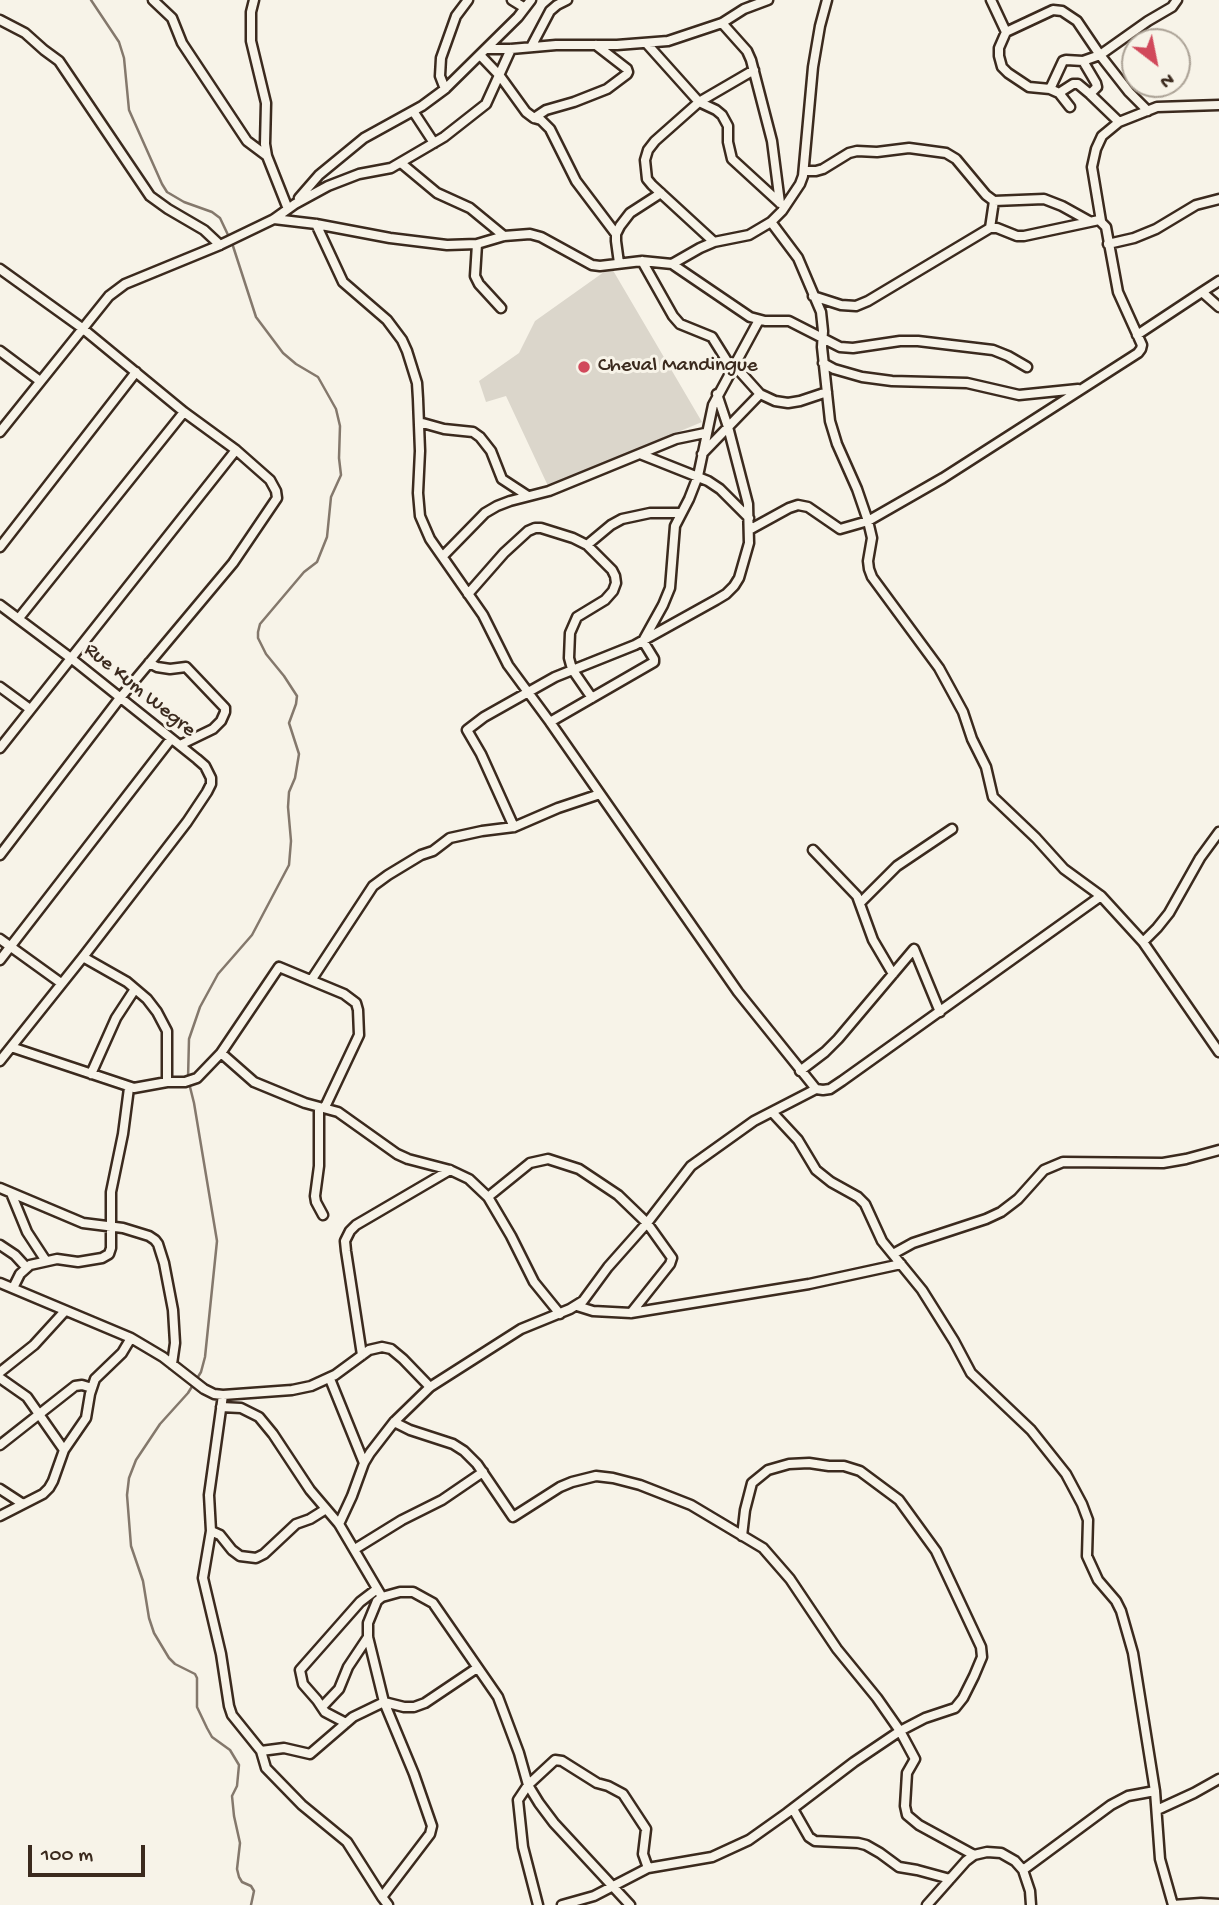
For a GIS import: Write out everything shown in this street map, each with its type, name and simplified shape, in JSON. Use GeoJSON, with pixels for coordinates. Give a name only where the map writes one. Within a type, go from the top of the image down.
{"type":"FeatureCollection","features":[{"type":"Feature","properties":{"kind":"street"},"geometry":{"type":"LineString","coordinates":[[153,0],[172,18],[181,43],[247,141],[267,156]]}},
{"type":"Feature","properties":{"kind":"street"},"geometry":{"type":"LineString","coordinates":[[254,0],[251,12],[251,41],[266,103],[267,156],[292,206]]}},
{"type":"Feature","properties":{"kind":"street"},"geometry":{"type":"LineString","coordinates":[[445,89],[440,76],[441,58],[457,16],[468,0]]}},
{"type":"Feature","properties":{"kind":"street"},"geometry":{"type":"LineString","coordinates":[[512,0],[526,8]]}},
{"type":"Feature","properties":{"kind":"street"},"geometry":{"type":"LineString","coordinates":[[292,206],[333,163],[364,138],[413,111],[445,89],[531,0]]}},
{"type":"Feature","properties":{"kind":"street"},"geometry":{"type":"LineString","coordinates":[[531,47],[550,11],[567,0]]}},
{"type":"Feature","properties":{"kind":"street"},"geometry":{"type":"LineString","coordinates":[[483,52],[531,47],[668,41],[722,23],[742,4],[768,0]]}},
{"type":"Feature","properties":{"kind":"street"},"geometry":{"type":"LineString","coordinates":[[672,264],[699,248],[749,235],[771,222],[800,184],[805,170],[813,67],[827,0]]}},
{"type":"Feature","properties":{"kind":"street"},"geometry":{"type":"LineString","coordinates":[[991,0],[1006,32]]}},
{"type":"Feature","properties":{"kind":"street"},"geometry":{"type":"LineString","coordinates":[[1050,89],[1063,61],[1083,61],[1100,55],[1172,7],[1177,0]]}},
{"type":"Feature","properties":{"kind":"street"},"geometry":{"type":"LineString","coordinates":[[1070,107],[1059,93],[1050,89],[1029,87],[1002,67],[999,48],[1006,32],[1053,10],[1062,10],[1077,21],[1129,92],[1148,111]]}},
{"type":"Feature","properties":{"kind":"street"},"geometry":{"type":"LineString","coordinates":[[0,20],[25,33],[59,61],[150,196],[204,230],[220,245]]}},
{"type":"Feature","properties":{"kind":"street"},"geometry":{"type":"LineString","coordinates":[[722,23],[747,51],[751,60],[772,141],[781,207]]}},
{"type":"Feature","properties":{"kind":"street"},"geometry":{"type":"LineString","coordinates":[[647,44],[699,102],[716,110],[724,118],[728,127],[732,159],[781,207]]}},
{"type":"Feature","properties":{"kind":"street"},"geometry":{"type":"LineString","coordinates":[[534,118],[545,110],[607,89],[627,74],[627,69],[596,45]]}},
{"type":"Feature","properties":{"kind":"street"},"geometry":{"type":"LineString","coordinates":[[0,432],[109,296],[125,284],[220,245],[274,219],[313,192],[344,178],[391,168],[434,144],[486,104],[512,49]]}},
{"type":"Feature","properties":{"kind":"street"},"geometry":{"type":"LineString","coordinates":[[483,52],[526,112],[541,120],[550,130],[576,181],[616,234],[619,263]]}},
{"type":"Feature","properties":{"kind":"street"},"geometry":{"type":"LineString","coordinates":[[1083,61],[1097,87],[1090,94]]}},
{"type":"Feature","properties":{"kind":"street"},"geometry":{"type":"LineString","coordinates":[[714,242],[647,179],[645,160],[655,141],[699,102],[754,70]]}},
{"type":"Feature","properties":{"kind":"street"},"geometry":{"type":"LineString","coordinates":[[1059,93],[1073,84],[1078,85],[1119,122]]}},
{"type":"Feature","properties":{"kind":"street"},"geometry":{"type":"LineString","coordinates":[[749,530],[798,505],[808,507],[840,529],[868,521],[943,478],[1138,353],[1142,345],[1118,292],[1106,227],[1101,221],[1092,167],[1102,136],[1119,122],[1157,107],[1219,105]]}},
{"type":"Feature","properties":{"kind":"street"},"geometry":{"type":"LineString","coordinates":[[413,111],[434,144]]}},
{"type":"Feature","properties":{"kind":"street"},"geometry":{"type":"LineString","coordinates":[[805,170],[823,169],[857,151],[877,152],[909,148],[946,153],[956,159],[994,201],[1044,199],[1089,221]]}},
{"type":"Feature","properties":{"kind":"street"},"geometry":{"type":"LineString","coordinates":[[401,163],[438,193],[470,208],[504,236]]}},
{"type":"Feature","properties":{"kind":"street"},"geometry":{"type":"LineString","coordinates":[[616,234],[625,219],[661,193]]}},
{"type":"Feature","properties":{"kind":"street"},"geometry":{"type":"LineString","coordinates":[[1108,244],[1134,238],[1156,229],[1196,205],[1219,199]]}},
{"type":"Feature","properties":{"kind":"street"},"geometry":{"type":"LineString","coordinates":[[990,228],[994,201]]}},
{"type":"Feature","properties":{"kind":"street"},"geometry":{"type":"LineString","coordinates":[[274,219],[447,245],[477,244],[504,236],[530,234],[541,237],[592,265],[642,261],[672,264],[739,311],[759,320],[789,321],[840,347],[918,341],[993,350],[1027,367]]}},
{"type":"Feature","properties":{"kind":"street"},"geometry":{"type":"LineString","coordinates":[[813,296],[841,305],[856,306],[990,228],[1024,236],[1095,219],[1101,221]]}},
{"type":"Feature","properties":{"kind":"street"},"geometry":{"type":"LineString","coordinates":[[771,222],[797,258],[823,319],[823,363],[832,431],[868,521],[872,538],[868,561],[872,577],[939,668],[963,712],[972,739],[986,766],[993,797],[1065,869],[1101,896],[1143,942],[1216,1041],[1219,1052]]}},
{"type":"Feature","properties":{"kind":"street"},"geometry":{"type":"LineString","coordinates":[[316,224],[343,282],[387,320],[402,340],[410,359],[417,383],[421,451],[418,493],[420,516],[430,539],[484,615],[508,665],[738,992],[816,1089]]}},
{"type":"Feature","properties":{"kind":"street"},"geometry":{"type":"LineString","coordinates":[[477,244],[475,276],[501,308]]}},
{"type":"Feature","properties":{"kind":"street"},"geometry":{"type":"LineString","coordinates":[[642,261],[680,324],[712,337],[733,367],[760,394],[788,403],[827,392]]}},
{"type":"Feature","properties":{"kind":"street"},"geometry":{"type":"LineString","coordinates":[[0,268],[82,328],[184,412],[236,450],[270,480],[277,498],[233,564],[120,698],[0,855]]}},
{"type":"Feature","properties":{"kind":"street"},"geometry":{"type":"LineString","coordinates":[[1137,335],[1219,281]]}},
{"type":"Feature","properties":{"kind":"street"},"geometry":{"type":"LineString","coordinates":[[1202,292],[1219,307]]}},
{"type":"Feature","properties":{"kind":"street"},"geometry":{"type":"LineString","coordinates":[[643,640],[668,596],[675,526],[698,476],[705,433],[718,394],[759,320]]}},
{"type":"Feature","properties":{"kind":"street"},"geometry":{"type":"LineString","coordinates":[[0,351],[40,381]]}},
{"type":"Feature","properties":{"kind":"street"},"geometry":{"type":"LineString","coordinates":[[823,363],[834,369],[862,376],[892,381],[967,383],[1019,396],[1080,389]]}},
{"type":"Feature","properties":{"kind":"street"},"geometry":{"type":"LineString","coordinates":[[0,547],[136,372]]}},
{"type":"Feature","properties":{"kind":"street"},"geometry":{"type":"LineString","coordinates":[[514,827],[481,754],[467,730],[484,717],[572,669],[643,640],[716,600],[734,586],[745,560],[748,518],[745,491],[718,394]]}},
{"type":"Feature","properties":{"kind":"street"},"geometry":{"type":"LineString","coordinates":[[702,454],[760,394]]}},
{"type":"Feature","properties":{"kind":"street"},"geometry":{"type":"LineString","coordinates":[[19,618],[184,412]]}},
{"type":"Feature","properties":{"kind":"street"},"geometry":{"type":"LineString","coordinates":[[419,422],[444,429],[473,432],[491,451],[502,479],[528,496]]}},
{"type":"Feature","properties":{"kind":"street"},"geometry":{"type":"LineString","coordinates":[[443,556],[485,513],[510,501],[549,491],[676,439],[705,433]]}},
{"type":"Feature","properties":{"kind":"street"},"geometry":{"type":"LineString","coordinates":[[0,748],[236,450]]}},
{"type":"Feature","properties":{"kind":"street"},"geometry":{"type":"LineString","coordinates":[[640,454],[698,476],[720,489],[748,518]]}},
{"type":"Feature","properties":{"kind":"street"},"geometry":{"type":"LineString","coordinates":[[587,545],[622,519],[650,513],[680,513]]}},
{"type":"Feature","properties":{"kind":"street"},"geometry":{"type":"LineString","coordinates":[[468,594],[504,553],[535,528],[587,545],[611,570],[616,583],[605,600],[578,617],[573,625],[568,648],[572,669],[592,698]]}},
{"type":"Feature","properties":{"kind":"street","name":"Rue Kum Wegre"},"geometry":{"type":"LineString","coordinates":[[0,605],[180,745],[205,766],[211,778],[207,792],[187,822],[83,957]]}},
{"type":"Feature","properties":{"kind":"street"},"geometry":{"type":"LineString","coordinates":[[550,722],[652,665],[654,659],[643,640]]}},
{"type":"Feature","properties":{"kind":"street"},"geometry":{"type":"LineString","coordinates":[[149,663],[166,668],[186,667],[224,704],[225,712],[221,722],[213,729],[180,745]]}},
{"type":"Feature","properties":{"kind":"street"},"geometry":{"type":"LineString","coordinates":[[0,687],[30,709]]}},
{"type":"Feature","properties":{"kind":"street"},"geometry":{"type":"LineString","coordinates":[[0,960],[171,739]]}},
{"type":"Feature","properties":{"kind":"street"},"geometry":{"type":"LineString","coordinates":[[312,979],[380,880],[421,855],[430,853],[450,838],[514,827],[600,794]]}},
{"type":"Feature","properties":{"kind":"street"},"geometry":{"type":"LineString","coordinates":[[861,902],[897,866],[952,830]]}},
{"type":"Feature","properties":{"kind":"street"},"geometry":{"type":"LineString","coordinates":[[1143,942],[1169,913],[1200,858],[1219,832]]}},
{"type":"Feature","properties":{"kind":"street"},"geometry":{"type":"LineString","coordinates":[[813,850],[861,902],[873,940],[892,974]]}},
{"type":"Feature","properties":{"kind":"street"},"geometry":{"type":"LineString","coordinates":[[339,1524],[364,1463],[394,1422],[430,1387],[521,1329],[577,1306],[691,1166],[754,1121],[816,1089],[830,1089],[1101,896]]}},
{"type":"Feature","properties":{"kind":"street"},"geometry":{"type":"LineString","coordinates":[[0,939],[61,983]]}},
{"type":"Feature","properties":{"kind":"street"},"geometry":{"type":"LineString","coordinates":[[800,1071],[831,1045],[914,949],[940,1012]]}},
{"type":"Feature","properties":{"kind":"street"},"geometry":{"type":"LineString","coordinates":[[0,1061],[83,957],[135,989],[157,1012],[167,1031],[167,1082]]}},
{"type":"Feature","properties":{"kind":"street"},"geometry":{"type":"LineString","coordinates":[[11,1047],[129,1088],[143,1088],[197,1078],[221,1053],[278,967],[312,979],[352,999],[358,1010],[359,1035],[322,1107],[315,1196],[323,1215]]}},
{"type":"Feature","properties":{"kind":"street"},"geometry":{"type":"LineString","coordinates":[[91,1074],[116,1018],[135,989]]}},
{"type":"Feature","properties":{"kind":"street"},"geometry":{"type":"LineString","coordinates":[[221,1053],[254,1082],[305,1103],[338,1112],[397,1154],[450,1170],[469,1179],[488,1197],[512,1236],[534,1282],[560,1314]]}},
{"type":"Feature","properties":{"kind":"street"},"geometry":{"type":"LineString","coordinates":[[13,1288],[26,1267],[57,1259],[78,1262],[109,1254],[111,1192],[129,1088]]}},
{"type":"Feature","properties":{"kind":"street"},"geometry":{"type":"LineString","coordinates":[[772,1112],[798,1140],[816,1170],[865,1204],[882,1241],[922,1290],[971,1373],[1031,1430],[1066,1474],[1083,1504],[1088,1520],[1087,1556],[1098,1580],[1121,1611],[1133,1653],[1155,1791],[1160,1859],[1174,1905],[1219,1904]]}},
{"type":"Feature","properties":{"kind":"street"},"geometry":{"type":"LineString","coordinates":[[893,1254],[913,1243],[1001,1212],[1018,1199],[1044,1170],[1063,1162],[1163,1163],[1219,1150]]}},
{"type":"Feature","properties":{"kind":"street"},"geometry":{"type":"LineString","coordinates":[[488,1197],[530,1163],[548,1159],[579,1169],[618,1195],[647,1223],[669,1252],[671,1261],[631,1313]]}},
{"type":"Feature","properties":{"kind":"street"},"geometry":{"type":"LineString","coordinates":[[362,1355],[345,1241],[356,1225],[450,1170]]}},
{"type":"Feature","properties":{"kind":"street"},"geometry":{"type":"LineString","coordinates":[[0,1188],[83,1223],[123,1228],[149,1236],[158,1244],[166,1270],[174,1317],[175,1343],[172,1364]]}},
{"type":"Feature","properties":{"kind":"street"},"geometry":{"type":"LineString","coordinates":[[11,1193],[27,1231],[46,1261]]}},
{"type":"Feature","properties":{"kind":"street"},"geometry":{"type":"LineString","coordinates":[[0,1245],[26,1267]]}},
{"type":"Feature","properties":{"kind":"street"},"geometry":{"type":"LineString","coordinates":[[577,1306],[593,1311],[631,1313],[809,1284],[901,1264]]}},
{"type":"Feature","properties":{"kind":"street"},"geometry":{"type":"LineString","coordinates":[[0,1283],[131,1338],[214,1394],[302,1388],[320,1384],[375,1348],[391,1349],[430,1387]]}},
{"type":"Feature","properties":{"kind":"street"},"geometry":{"type":"LineString","coordinates":[[0,1372],[34,1345],[65,1311]]}},
{"type":"Feature","properties":{"kind":"street"},"geometry":{"type":"LineString","coordinates":[[0,1516],[43,1494],[49,1488],[64,1450],[86,1418],[95,1379],[122,1353],[131,1338]]}},
{"type":"Feature","properties":{"kind":"street"},"geometry":{"type":"LineString","coordinates":[[0,1378],[23,1393],[64,1450]]}},
{"type":"Feature","properties":{"kind":"street"},"geometry":{"type":"LineString","coordinates":[[330,1379],[364,1463]]}},
{"type":"Feature","properties":{"kind":"street"},"geometry":{"type":"LineString","coordinates":[[0,1445],[75,1386],[92,1388]]}},
{"type":"Feature","properties":{"kind":"street"},"geometry":{"type":"LineString","coordinates":[[223,1395],[209,1495],[211,1531],[204,1578],[232,1716],[261,1751],[269,1772],[353,1849],[388,1905]]}},
{"type":"Feature","properties":{"kind":"street"},"geometry":{"type":"LineString","coordinates":[[221,1407],[241,1408],[259,1417],[310,1490],[339,1524],[380,1593]]}},
{"type":"Feature","properties":{"kind":"street"},"geometry":{"type":"LineString","coordinates":[[394,1422],[453,1444],[464,1451],[483,1472],[513,1517],[560,1487],[596,1476],[624,1480],[672,1496],[691,1504],[756,1542],[771,1555],[837,1649],[900,1731],[915,1759],[907,1773],[907,1815],[919,1825],[974,1855]]}},
{"type":"Feature","properties":{"kind":"street"},"geometry":{"type":"LineString","coordinates":[[562,1905],[594,1896],[648,1868],[712,1857],[749,1840],[900,1731],[925,1718],[955,1708],[974,1676],[982,1651],[936,1551],[899,1500],[860,1471],[851,1467],[809,1462],[768,1470],[752,1483],[748,1493],[742,1536]]}},
{"type":"Feature","properties":{"kind":"street"},"geometry":{"type":"LineString","coordinates":[[355,1549],[402,1520],[442,1500],[483,1472]]}},
{"type":"Feature","properties":{"kind":"street"},"geometry":{"type":"LineString","coordinates":[[0,1489],[23,1504]]}},
{"type":"Feature","properties":{"kind":"street"},"geometry":{"type":"LineString","coordinates":[[211,1531],[220,1535],[240,1556],[256,1558],[264,1554],[296,1524],[326,1509]]}},
{"type":"Feature","properties":{"kind":"street"},"geometry":{"type":"LineString","coordinates":[[346,1723],[328,1715],[303,1684],[300,1670],[360,1602],[380,1593],[413,1592],[433,1603],[498,1697],[528,1785],[554,1824],[630,1905]]}},
{"type":"Feature","properties":{"kind":"street"},"geometry":{"type":"LineString","coordinates":[[380,1593],[368,1623],[368,1637],[384,1702],[411,1764],[432,1826],[430,1834],[382,1898]]}},
{"type":"Feature","properties":{"kind":"street"},"geometry":{"type":"LineString","coordinates":[[322,1707],[339,1689],[348,1667],[368,1637]]}},
{"type":"Feature","properties":{"kind":"street"},"geometry":{"type":"LineString","coordinates":[[261,1751],[284,1748],[310,1754],[353,1717],[384,1702],[404,1707],[425,1703],[477,1668]]}},
{"type":"Feature","properties":{"kind":"street"},"geometry":{"type":"LineString","coordinates":[[538,1905],[523,1847],[517,1804],[528,1785],[551,1763],[558,1760],[597,1783],[623,1794],[646,1829],[643,1854],[648,1868]]}},
{"type":"Feature","properties":{"kind":"street"},"geometry":{"type":"LineString","coordinates":[[1157,1810],[1219,1779]]}},
{"type":"Feature","properties":{"kind":"street"},"geometry":{"type":"LineString","coordinates":[[1023,1870],[1111,1805],[1128,1797],[1155,1791]]}},
{"type":"Feature","properties":{"kind":"street"},"geometry":{"type":"LineString","coordinates":[[793,1809],[814,1841],[866,1845],[899,1867],[950,1879]]}},
{"type":"Feature","properties":{"kind":"street"},"geometry":{"type":"LineString","coordinates":[[927,1905],[966,1861],[974,1855],[987,1852],[1001,1853],[1015,1861],[1023,1870],[1030,1891],[1031,1905]]}},
{"type":"Feature","properties":{"kind":"shaded area","name":"Cheval Mandingue"},"geometry":{"type":"Polygon","coordinates":[[[611,267],[702,422],[548,486],[506,396],[486,402],[479,381],[519,353],[535,321],[611,267]]]}},
{"type":"Feature","properties":{"kind":"waterway"},"geometry":{"type":"LineString","coordinates":[[91,0],[119,42],[124,58],[129,110],[162,184],[167,192],[184,202],[212,212],[220,218],[229,237]]}},
{"type":"Feature","properties":{"kind":"waterway"},"geometry":{"type":"LineString","coordinates":[[232,243],[256,317],[283,353],[318,377],[336,409],[340,426],[341,475],[331,497],[327,537],[317,562],[304,572],[260,624],[258,632],[266,654],[297,696],[289,723],[299,754],[295,778],[289,792],[289,865],[252,935],[218,974],[200,1007],[189,1039],[188,1079],[217,1241],[205,1357],[201,1372],[188,1393],[160,1424],[136,1460],[129,1478],[127,1495],[131,1546],[143,1581],[154,1633],[169,1658],[195,1674],[197,1707],[207,1728],[212,1737],[230,1750],[239,1765],[237,1786],[232,1796],[240,1843],[237,1869],[242,1882],[251,1886],[254,1891],[251,1905]]}},
{"type":"Feature","properties":{"kind":"place","name":"Cheval Mandingue"},"geometry":{"type":"Point","coordinates":[584,367]}}]}
